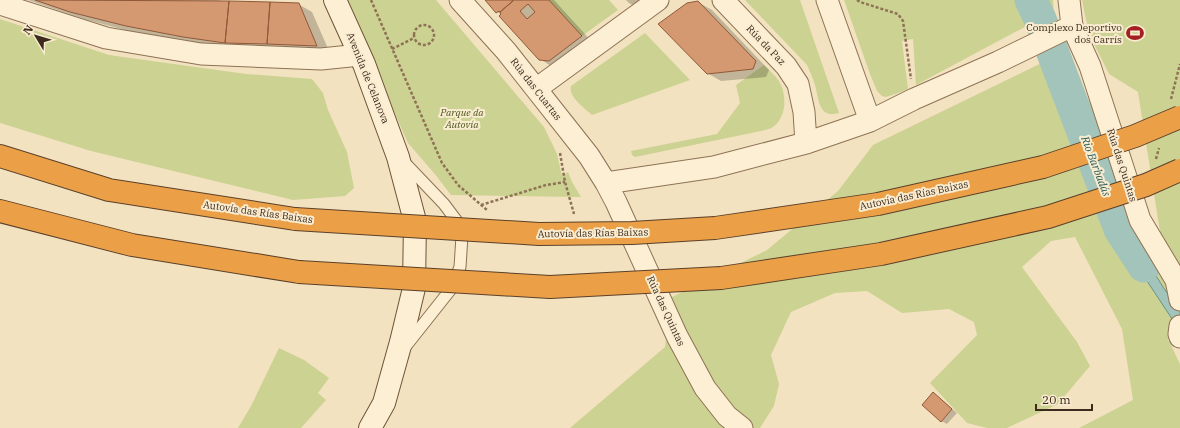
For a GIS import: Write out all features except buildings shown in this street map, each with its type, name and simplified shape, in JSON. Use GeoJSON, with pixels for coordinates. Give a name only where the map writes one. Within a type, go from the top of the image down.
{"type":"FeatureCollection","features":[{"type":"Feature","properties":{"kind":"highway","name":"Autovía das Rías Baixas"},"geometry":{"type":"LineString","coordinates":[[0,156],[109,190],[295,219],[539,234],[632,233],[714,228],[878,204],[1043,167],[1135,136],[1180,117]]}},
{"type":"Feature","properties":{"kind":"highway"},"geometry":{"type":"LineString","coordinates":[[0,211],[132,245],[298,272],[550,287],[721,278],[881,254],[1048,217],[1146,185],[1180,170]]}},
{"type":"Feature","properties":{"kind":"street","name":"Avenida de Celanova"},"geometry":{"type":"LineString","coordinates":[[335,0],[360,54],[398,156],[415,221],[414,288],[402,342],[384,402],[370,428]]}},
{"type":"Feature","properties":{"kind":"street","name":"Rúa das Cuartas"},"geometry":{"type":"LineString","coordinates":[[460,0],[506,51],[589,156],[606,183]]}},
{"type":"Feature","properties":{"kind":"street"},"geometry":{"type":"LineString","coordinates":[[536,89],[658,0]]}},
{"type":"Feature","properties":{"kind":"street","name":"Rúa da Paz"},"geometry":{"type":"LineString","coordinates":[[723,0],[786,66],[798,84],[804,112],[806,143]]}},
{"type":"Feature","properties":{"kind":"street"},"geometry":{"type":"LineString","coordinates":[[827,0],[870,121]]}},
{"type":"Feature","properties":{"kind":"street","name":"Rúa das Quintas"},"geometry":{"type":"LineString","coordinates":[[1069,0],[1072,26],[1090,66],[1140,220],[1179,287]]}},
{"type":"Feature","properties":{"kind":"street"},"geometry":{"type":"LineString","coordinates":[[0,4],[106,38],[201,54],[321,60],[360,54]]}},
{"type":"Feature","properties":{"kind":"street"},"geometry":{"type":"LineString","coordinates":[[606,183],[714,167],[806,143],[870,121],[1072,26]]}},
{"type":"Feature","properties":{"kind":"street","name":"Rúa das Quintas"},"geometry":{"type":"LineString","coordinates":[[606,183],[677,336],[705,388],[727,416],[742,428]]}},
{"type":"Feature","properties":{"kind":"lane"},"geometry":{"type":"LineString","coordinates":[[397,356],[451,289],[460,267],[462,236],[456,220],[444,204],[398,156]]}},
{"type":"Feature","properties":{"kind":"path"},"geometry":{"type":"LineString","coordinates":[[371,0],[442,163],[458,185],[488,211]]}},
{"type":"Feature","properties":{"kind":"path"},"geometry":{"type":"LineString","coordinates":[[857,0],[898,14],[903,20],[914,100]]}},
{"type":"Feature","properties":{"kind":"path"},"geometry":{"type":"LineString","coordinates":[[423,24],[430,26],[434,31],[434,38],[427,45],[420,44],[414,38],[415,30],[423,24]]}},
{"type":"Feature","properties":{"kind":"path"},"geometry":{"type":"LineString","coordinates":[[392,49],[414,38]]}},
{"type":"Feature","properties":{"kind":"path"},"geometry":{"type":"LineString","coordinates":[[481,205],[546,184],[565,182]]}},
{"type":"Feature","properties":{"kind":"green space","name":"Parque da Autovía"},"geometry":{"type":"Polygon","coordinates":[[[344,0],[436,0],[544,127],[557,154],[562,176],[568,172],[581,197],[451,195],[408,143],[344,0]]]}},
{"type":"Feature","properties":{"kind":"green space"},"geometry":{"type":"Polygon","coordinates":[[[545,0],[609,0],[618,10],[582,36],[578,36],[545,0]]]}},
{"type":"Feature","properties":{"kind":"green space"},"geometry":{"type":"Polygon","coordinates":[[[745,0],[800,0],[839,113],[832,114],[823,110],[807,65],[745,0]]]}},
{"type":"Feature","properties":{"kind":"green space"},"geometry":{"type":"Polygon","coordinates":[[[844,0],[1024,0],[1036,21],[916,85],[913,39],[902,41],[908,89],[886,97],[882,96],[877,91],[844,0]]]}},
{"type":"Feature","properties":{"kind":"green space"},"geometry":{"type":"Polygon","coordinates":[[[1037,0],[1053,0],[1052,12],[1045,17],[1037,0]]]}},
{"type":"Feature","properties":{"kind":"green space"},"geometry":{"type":"Polygon","coordinates":[[[1082,0],[1180,0],[1180,265],[1161,238],[1138,92],[1109,74],[1095,46],[1086,20],[1082,0]]]}},
{"type":"Feature","properties":{"kind":"green space"},"geometry":{"type":"Polygon","coordinates":[[[0,19],[109,55],[246,74],[312,79],[323,93],[328,110],[347,152],[354,188],[345,196],[293,200],[91,151],[0,123],[0,19]]]}},
{"type":"Feature","properties":{"kind":"green space"},"geometry":{"type":"Polygon","coordinates":[[[645,33],[690,80],[592,115],[574,98],[571,86],[645,33]]]}},
{"type":"Feature","properties":{"kind":"green space"},"geometry":{"type":"Polygon","coordinates":[[[1062,53],[1094,110],[1128,218],[1163,274],[1173,303],[1168,339],[1180,364],[1180,428],[1079,428],[1133,400],[1122,329],[1075,237],[1051,241],[1022,267],[1077,342],[1090,366],[1058,404],[1007,428],[987,428],[967,423],[930,383],[977,335],[974,322],[949,309],[902,313],[867,291],[835,293],[791,312],[771,355],[779,384],[774,406],[760,428],[570,428],[665,347],[672,297],[767,250],[838,191],[873,145],[1062,53]]]}},
{"type":"Feature","properties":{"kind":"green space"},"geometry":{"type":"Polygon","coordinates":[[[764,65],[779,81],[783,92],[783,111],[778,123],[773,127],[761,131],[635,157],[632,155],[631,151],[717,134],[740,103],[736,85],[764,65]]]}},
{"type":"Feature","properties":{"kind":"green space"},"geometry":{"type":"Polygon","coordinates":[[[279,348],[304,360],[329,378],[318,393],[326,400],[301,428],[238,428],[251,406],[279,348]]]}},
{"type":"Feature","properties":{"kind":"water"},"geometry":{"type":"Polygon","coordinates":[[[1024,0],[1037,0],[1045,17],[1036,21],[1024,0]]]}},
{"type":"Feature","properties":{"kind":"water"},"geometry":{"type":"Polygon","coordinates":[[[1126,227],[1163,287],[1180,311],[1180,331],[1114,231],[1126,227]]]}},
{"type":"Feature","properties":{"kind":"waterway","name":"Rio Barbadás"},"geometry":{"type":"LineString","coordinates":[[1031,0],[1040,19],[1120,229],[1144,266]]}},
{"type":"Feature","properties":{"kind":"place","name":"Complexo Deportivo dos Carrís"},"geometry":{"type":"Point","coordinates":[1135,33]}}]}
